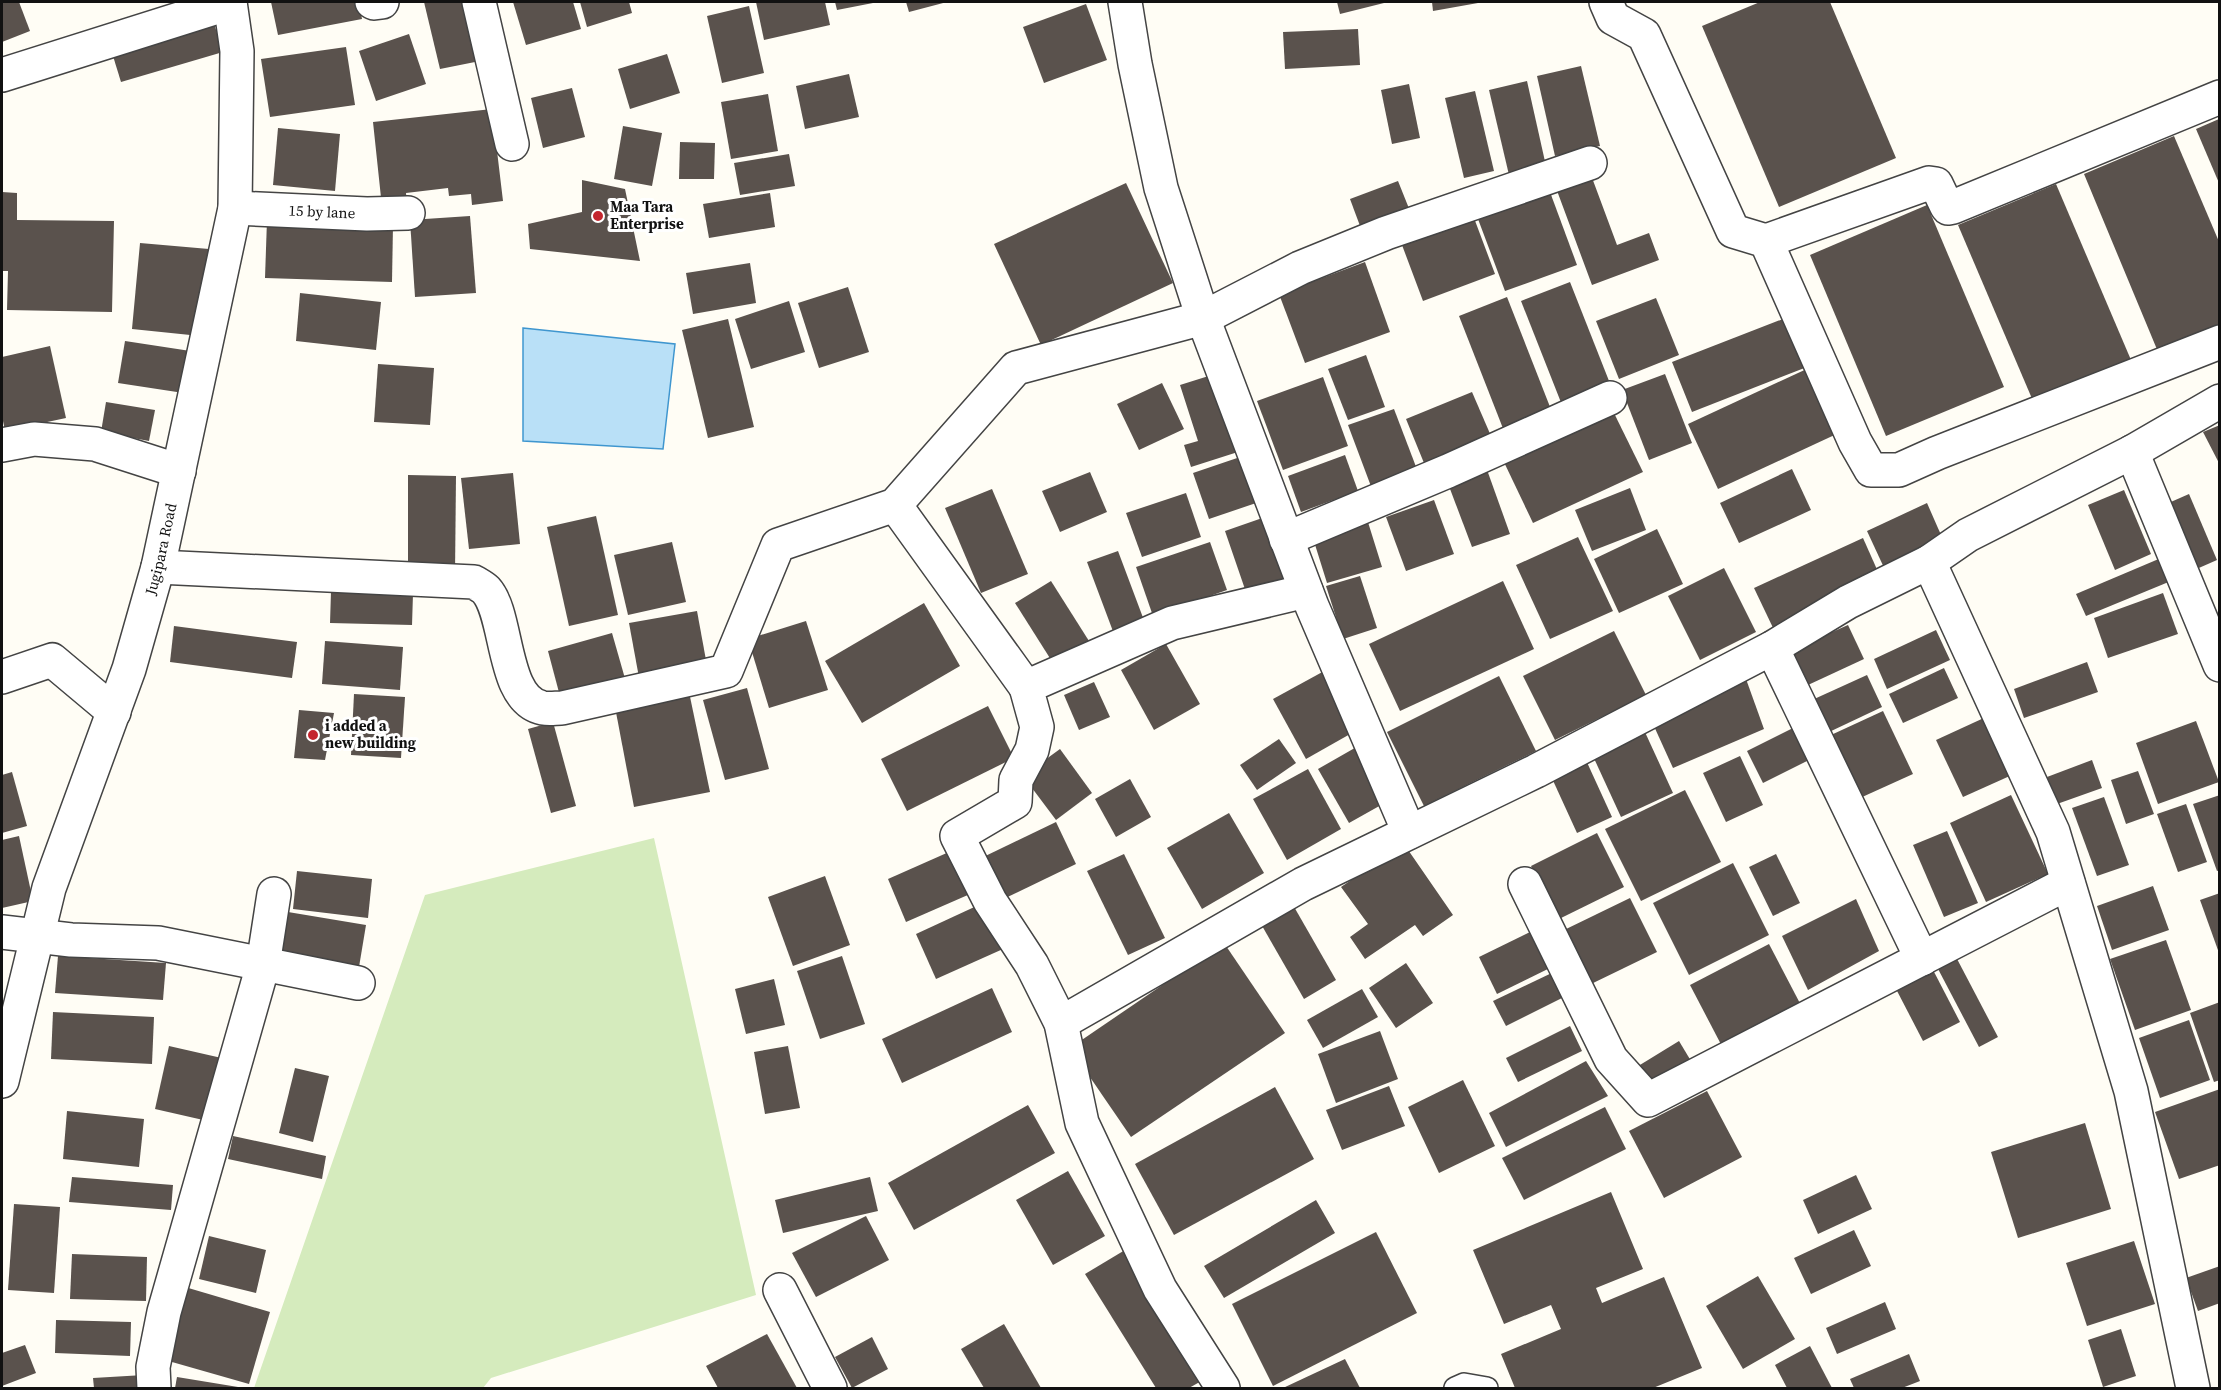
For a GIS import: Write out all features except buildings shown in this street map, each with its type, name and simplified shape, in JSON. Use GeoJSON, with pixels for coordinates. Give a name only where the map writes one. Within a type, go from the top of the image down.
{"type":"FeatureCollection","features":[{"type":"Feature","properties":{"kind":"street"},"geometry":{"type":"LineString","coordinates":[[2,75],[230,2]]}},
{"type":"Feature","properties":{"kind":"street","name":"Jugipara Road"},"geometry":{"type":"LineString","coordinates":[[2,1081],[48,888],[129,669],[158,567],[235,208],[237,51],[230,2]]}},
{"type":"Feature","properties":{"kind":"street"},"geometry":{"type":"LineString","coordinates":[[372,2],[382,2]]}},
{"type":"Feature","properties":{"kind":"street"},"geometry":{"type":"LineString","coordinates":[[479,2],[512,144]]}},
{"type":"Feature","properties":{"kind":"street"},"geometry":{"type":"LineString","coordinates":[[1125,2],[1161,188],[1203,318],[1306,591],[1409,832]]}},
{"type":"Feature","properties":{"kind":"street"},"geometry":{"type":"LineString","coordinates":[[1606,2],[1613,18],[1644,35],[1733,231],[1766,241],[1929,183],[1936,184],[1948,208],[1953,207],[2220,97]]}},
{"type":"Feature","properties":{"kind":"street"},"geometry":{"type":"LineString","coordinates":[[158,567],[474,582],[485,589],[493,602],[516,683],[526,699],[542,708],[562,708],[726,671],[778,545],[895,505],[1016,368],[1203,318],[1300,268],[1386,233],[1467,203],[1590,163]]}},
{"type":"Feature","properties":{"kind":"street","name":"15 by lane"},"geometry":{"type":"LineString","coordinates":[[235,208],[367,214],[408,213]]}},
{"type":"Feature","properties":{"kind":"street"},"geometry":{"type":"LineString","coordinates":[[1766,241],[1855,442],[1871,470],[1899,470],[2220,342]]}},
{"type":"Feature","properties":{"kind":"street"},"geometry":{"type":"LineString","coordinates":[[1286,539],[1448,471],[1610,398]]}},
{"type":"Feature","properties":{"kind":"street"},"geometry":{"type":"LineString","coordinates":[[1061,1023],[1303,884],[1536,771],[1772,648],[1848,602],[1929,562],[1968,535],[2132,452],[2220,401]]}},
{"type":"Feature","properties":{"kind":"street"},"geometry":{"type":"LineString","coordinates":[[2,445],[34,439],[95,444],[179,471]]}},
{"type":"Feature","properties":{"kind":"street"},"geometry":{"type":"LineString","coordinates":[[2132,452],[2220,665]]}},
{"type":"Feature","properties":{"kind":"street"},"geometry":{"type":"LineString","coordinates":[[895,505],[1026,687],[1037,727],[1032,750],[1016,780],[1015,802],[957,836],[990,901],[1032,965],[1061,1023],[1082,1122],[1160,1288],[1223,1389]]}},
{"type":"Feature","properties":{"kind":"street"},"geometry":{"type":"LineString","coordinates":[[1929,562],[2053,832],[2131,1091],[2193,1389]]}},
{"type":"Feature","properties":{"kind":"street"},"geometry":{"type":"LineString","coordinates":[[1026,687],[1172,623],[1306,591]]}},
{"type":"Feature","properties":{"kind":"street"},"geometry":{"type":"LineString","coordinates":[[1772,648],[1922,959]]}},
{"type":"Feature","properties":{"kind":"street"},"geometry":{"type":"LineString","coordinates":[[2,676],[52,660],[114,712]]}},
{"type":"Feature","properties":{"kind":"street"},"geometry":{"type":"LineString","coordinates":[[1525,884],[1611,1059],[1648,1100],[2068,883]]}},
{"type":"Feature","properties":{"kind":"street"},"geometry":{"type":"LineString","coordinates":[[154,1389],[153,1367],[164,1312],[263,965],[274,894]]}},
{"type":"Feature","properties":{"kind":"street"},"geometry":{"type":"LineString","coordinates":[[2,932],[71,940],[158,943],[358,983]]}},
{"type":"Feature","properties":{"kind":"street"},"geometry":{"type":"LineString","coordinates":[[780,1290],[830,1389]]}},
{"type":"Feature","properties":{"kind":"lane"},"geometry":{"type":"LineString","coordinates":[[1455,1389],[1464,1384],[1487,1389]]}},
{"type":"Feature","properties":{"kind":"green space"},"geometry":{"type":"Polygon","coordinates":[[[654,838],[756,1295],[491,1378],[483,1388],[254,1388],[425,895],[654,838]]]}},
{"type":"Feature","properties":{"kind":"water"},"geometry":{"type":"Polygon","coordinates":[[[523,328],[675,344],[663,449],[523,441],[523,328]]]}},
{"type":"Feature","properties":{"kind":"place","name":"Maa Tara Enterprise"},"geometry":{"type":"Point","coordinates":[598,216]}},
{"type":"Feature","properties":{"kind":"place","name":"i added a new building"},"geometry":{"type":"Point","coordinates":[313,735]}}]}
